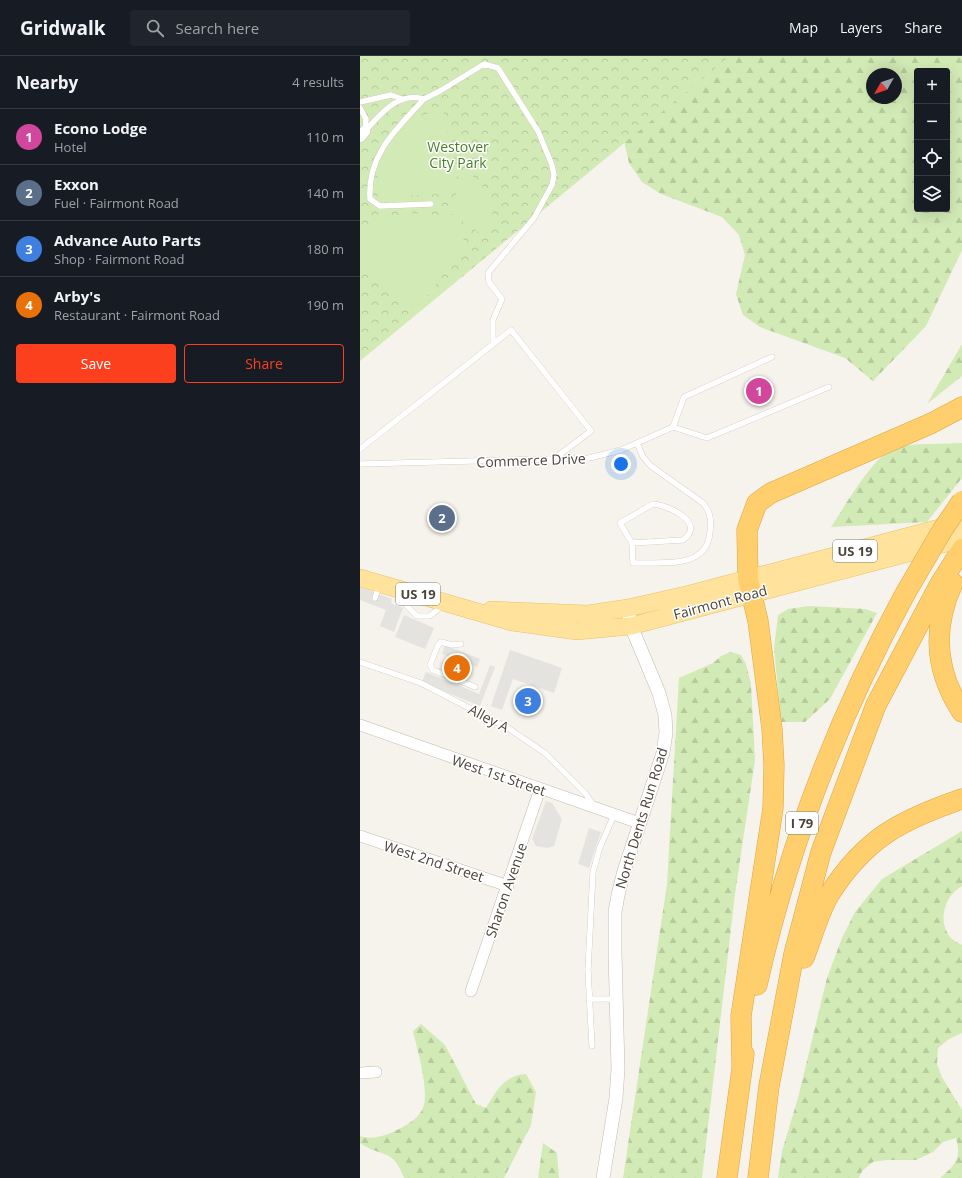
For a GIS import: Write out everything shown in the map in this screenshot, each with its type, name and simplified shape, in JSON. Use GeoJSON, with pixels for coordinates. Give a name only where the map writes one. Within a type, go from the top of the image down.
{"type":"FeatureCollection","features":[{"type":"Feature","properties":{"kind":"highway"},"geometry":{"type":"LineString","coordinates":[[742,1066],[741,1016],[772,808],[774,765],[772,730],[758,621],[750,586],[747,530],[757,503],[771,493],[932,422],[962,407]]}},
{"type":"Feature","properties":{"kind":"highway","name":"I 79"},"geometry":{"type":"LineString","coordinates":[[728,1178],[742,1066],[767,941],[800,828],[831,746],[876,649],[905,594],[943,529],[962,501]]}},
{"type":"Feature","properties":{"kind":"highway","name":"I 79"},"geometry":{"type":"LineString","coordinates":[[758,1178],[769,1086],[778,1036],[794,954],[821,852],[876,705],[947,584],[962,549]]}},
{"type":"Feature","properties":{"kind":"highway"},"geometry":{"type":"LineString","coordinates":[[962,565],[947,584],[939,634],[940,665],[950,694],[962,712]]}},
{"type":"Feature","properties":{"kind":"highway"},"geometry":{"type":"LineString","coordinates":[[778,1036],[802,963],[828,896],[859,856],[882,834],[922,813],[962,798]]}},
{"type":"Feature","properties":{"kind":"main road","name":"Fairmont Road"},"geometry":{"type":"LineString","coordinates":[[360,578],[378,591],[400,588],[445,603],[512,622],[577,630],[631,626],[750,586],[962,522]]}},
{"type":"Feature","properties":{"kind":"main road","name":"Fairmont Road"},"geometry":{"type":"LineString","coordinates":[[476,611],[510,610],[552,614],[588,614],[750,586],[962,539]]}},
{"type":"Feature","properties":{"kind":"street","name":"North Dents Run Road"},"geometry":{"type":"LineString","coordinates":[[602,1178],[616,1098],[618,1062],[615,952],[616,912],[624,871],[663,753],[666,733],[665,715],[659,693],[631,626],[628,608]]}},
{"type":"Feature","properties":{"kind":"street","name":"West 1st Street"},"geometry":{"type":"LineString","coordinates":[[360,725],[639,824]]}},
{"type":"Feature","properties":{"kind":"street","name":"Sharon Avenue"},"geometry":{"type":"LineString","coordinates":[[471,991],[540,789]]}},
{"type":"Feature","properties":{"kind":"street","name":"West 2nd Street"},"geometry":{"type":"LineString","coordinates":[[360,836],[508,886]]}},
{"type":"Feature","properties":{"kind":"street"},"geometry":{"type":"LineString","coordinates":[[360,1073],[376,1072]]}},
{"type":"Feature","properties":{"kind":"lane"},"geometry":{"type":"LineString","coordinates":[[431,204],[380,206],[370,199],[369,191],[374,166],[384,144],[395,129],[424,98],[440,91],[484,64],[498,68],[538,131],[552,165],[554,175],[552,185],[546,194],[542,205],[501,259],[488,273],[489,282],[502,299],[493,320],[493,344]]}},
{"type":"Feature","properties":{"kind":"lane"},"geometry":{"type":"LineString","coordinates":[[360,102],[391,95],[402,99]]}},
{"type":"Feature","properties":{"kind":"lane"},"geometry":{"type":"LineString","coordinates":[[363,134],[391,104],[414,96],[424,98]]}},
{"type":"Feature","properties":{"kind":"lane"},"geometry":{"type":"LineString","coordinates":[[360,108],[366,119],[363,134]]}},
{"type":"Feature","properties":{"kind":"lane"},"geometry":{"type":"LineString","coordinates":[[360,449],[511,330],[591,431],[551,460]]}},
{"type":"Feature","properties":{"kind":"lane"},"geometry":{"type":"LineString","coordinates":[[772,357],[684,397],[673,427],[707,438],[829,387]]}},
{"type":"Feature","properties":{"kind":"lane","name":"Commerce Drive"},"geometry":{"type":"LineString","coordinates":[[360,464],[589,458],[621,450],[673,427]]}},
{"type":"Feature","properties":{"kind":"lane"},"geometry":{"type":"LineString","coordinates":[[632,543],[683,540],[687,537],[690,530],[690,524],[687,518],[659,504],[653,504],[620,523],[632,543],[633,563],[690,560],[699,556],[707,546],[711,520],[709,510],[703,502],[651,466],[643,457],[637,443]]}},
{"type":"Feature","properties":{"kind":"lane"},"geometry":{"type":"LineString","coordinates":[[461,644],[452,645],[441,642],[438,644],[430,666],[433,670],[475,687]]}},
{"type":"Feature","properties":{"kind":"lane","name":"Alley A"},"geometry":{"type":"LineString","coordinates":[[360,662],[421,683],[508,728],[546,753],[586,794],[596,808]]}},
{"type":"Feature","properties":{"kind":"lane"},"geometry":{"type":"LineString","coordinates":[[592,1046],[588,970],[593,872],[600,847],[614,815]]}},
{"type":"Feature","properties":{"kind":"lane"},"geometry":{"type":"LineString","coordinates":[[590,999],[617,999]]}},
{"type":"Feature","properties":{"kind":"green space","name":"Westover City Park"},"geometry":{"type":"Polygon","coordinates":[[[360,56],[730,56],[360,361],[360,56]]]}},
{"type":"Feature","properties":{"kind":"green space"},"geometry":{"type":"Polygon","coordinates":[[[629,56],[962,56],[962,250],[926,326],[873,381],[845,358],[760,327],[743,315],[736,294],[745,255],[739,235],[722,217],[661,194],[642,182],[629,163],[624,141],[629,56]]]}},
{"type":"Feature","properties":{"kind":"green space"},"geometry":{"type":"Polygon","coordinates":[[[443,110],[459,186],[455,193],[378,198],[377,182],[379,167],[384,152],[392,140],[413,120],[427,114],[443,110]]]}},
{"type":"Feature","properties":{"kind":"green space"},"geometry":{"type":"Polygon","coordinates":[[[471,174],[484,189],[492,203],[492,218],[490,227],[485,237],[448,211],[447,207],[471,174]]]}},
{"type":"Feature","properties":{"kind":"green space"},"geometry":{"type":"Polygon","coordinates":[[[405,213],[435,215],[463,227],[464,248],[420,305],[402,304],[360,265],[360,233],[377,221],[405,213]]]}},
{"type":"Feature","properties":{"kind":"green space"},"geometry":{"type":"Polygon","coordinates":[[[962,344],[962,376],[927,404],[962,344]]]}},
{"type":"Feature","properties":{"kind":"green space"},"geometry":{"type":"Polygon","coordinates":[[[962,443],[962,478],[927,522],[831,527],[870,470],[888,451],[897,447],[913,445],[962,443]]]}},
{"type":"Feature","properties":{"kind":"green space"},"geometry":{"type":"Polygon","coordinates":[[[809,606],[865,609],[877,613],[830,699],[805,722],[781,722],[774,648],[778,615],[788,609],[809,606]]]}},
{"type":"Feature","properties":{"kind":"green space"},"geometry":{"type":"Polygon","coordinates":[[[731,652],[741,655],[746,664],[751,684],[755,760],[735,894],[702,1178],[623,1178],[667,884],[679,678],[713,663],[721,656],[731,652]]]}},
{"type":"Feature","properties":{"kind":"green space"},"geometry":{"type":"Polygon","coordinates":[[[962,831],[962,886],[956,890],[947,903],[944,910],[944,925],[951,938],[962,945],[962,1033],[949,1039],[938,1048],[937,1064],[942,1077],[962,1110],[962,1178],[940,1178],[950,1169],[958,1156],[958,1145],[956,1138],[943,1142],[933,1152],[916,1160],[887,1160],[873,1162],[862,1171],[859,1178],[778,1178],[782,1151],[798,1098],[827,978],[842,938],[855,912],[882,879],[962,831]]]}},
{"type":"Feature","properties":{"kind":"green space"},"geometry":{"type":"Polygon","coordinates":[[[421,1024],[445,1045],[476,1104],[486,1108],[502,1085],[512,1077],[519,1075],[526,1074],[536,1092],[531,1125],[504,1178],[404,1178],[400,1168],[391,1157],[367,1148],[360,1143],[360,1136],[372,1138],[393,1132],[413,1120],[422,1110],[425,1093],[424,1083],[413,1031],[421,1024]]]}},
{"type":"Feature","properties":{"kind":"green space"},"geometry":{"type":"Polygon","coordinates":[[[543,1143],[557,1153],[559,1178],[538,1178],[543,1143]]]}},
{"type":"Feature","properties":{"kind":"shaded area"},"geometry":{"type":"Polygon","coordinates":[[[360,587],[392,599],[391,603],[403,608],[394,632],[380,626],[386,610],[360,600],[360,587]]]}},
{"type":"Feature","properties":{"kind":"shaded area"},"geometry":{"type":"Polygon","coordinates":[[[404,615],[434,628],[425,649],[395,637],[404,615]]]}},
{"type":"Feature","properties":{"kind":"shaded area"},"geometry":{"type":"Polygon","coordinates":[[[445,645],[480,659],[477,667],[442,654],[445,645]]]}},
{"type":"Feature","properties":{"kind":"shaded area"},"geometry":{"type":"Polygon","coordinates":[[[510,650],[562,668],[554,693],[513,679],[502,710],[491,706],[510,650]]]}},
{"type":"Feature","properties":{"kind":"shaded area"},"geometry":{"type":"Polygon","coordinates":[[[490,665],[495,667],[480,706],[422,682],[426,672],[479,694],[490,665]]]}},
{"type":"Feature","properties":{"kind":"shaded area"},"geometry":{"type":"Polygon","coordinates":[[[546,801],[552,803],[562,819],[554,846],[547,848],[536,846],[532,839],[546,801]]]}},
{"type":"Feature","properties":{"kind":"shaded area"},"geometry":{"type":"Polygon","coordinates":[[[589,828],[601,832],[589,868],[578,864],[589,828]]]}},
{"type":"Feature","properties":{"kind":"place","name":"Econo Lodge"},"geometry":{"type":"Point","coordinates":[759,391]}},
{"type":"Feature","properties":{"kind":"place","name":"Exxon"},"geometry":{"type":"Point","coordinates":[442,518]}},
{"type":"Feature","properties":{"kind":"place","name":"Arby's"},"geometry":{"type":"Point","coordinates":[457,668]}},
{"type":"Feature","properties":{"kind":"place","name":"Advance Auto Parts"},"geometry":{"type":"Point","coordinates":[528,701]}}]}
